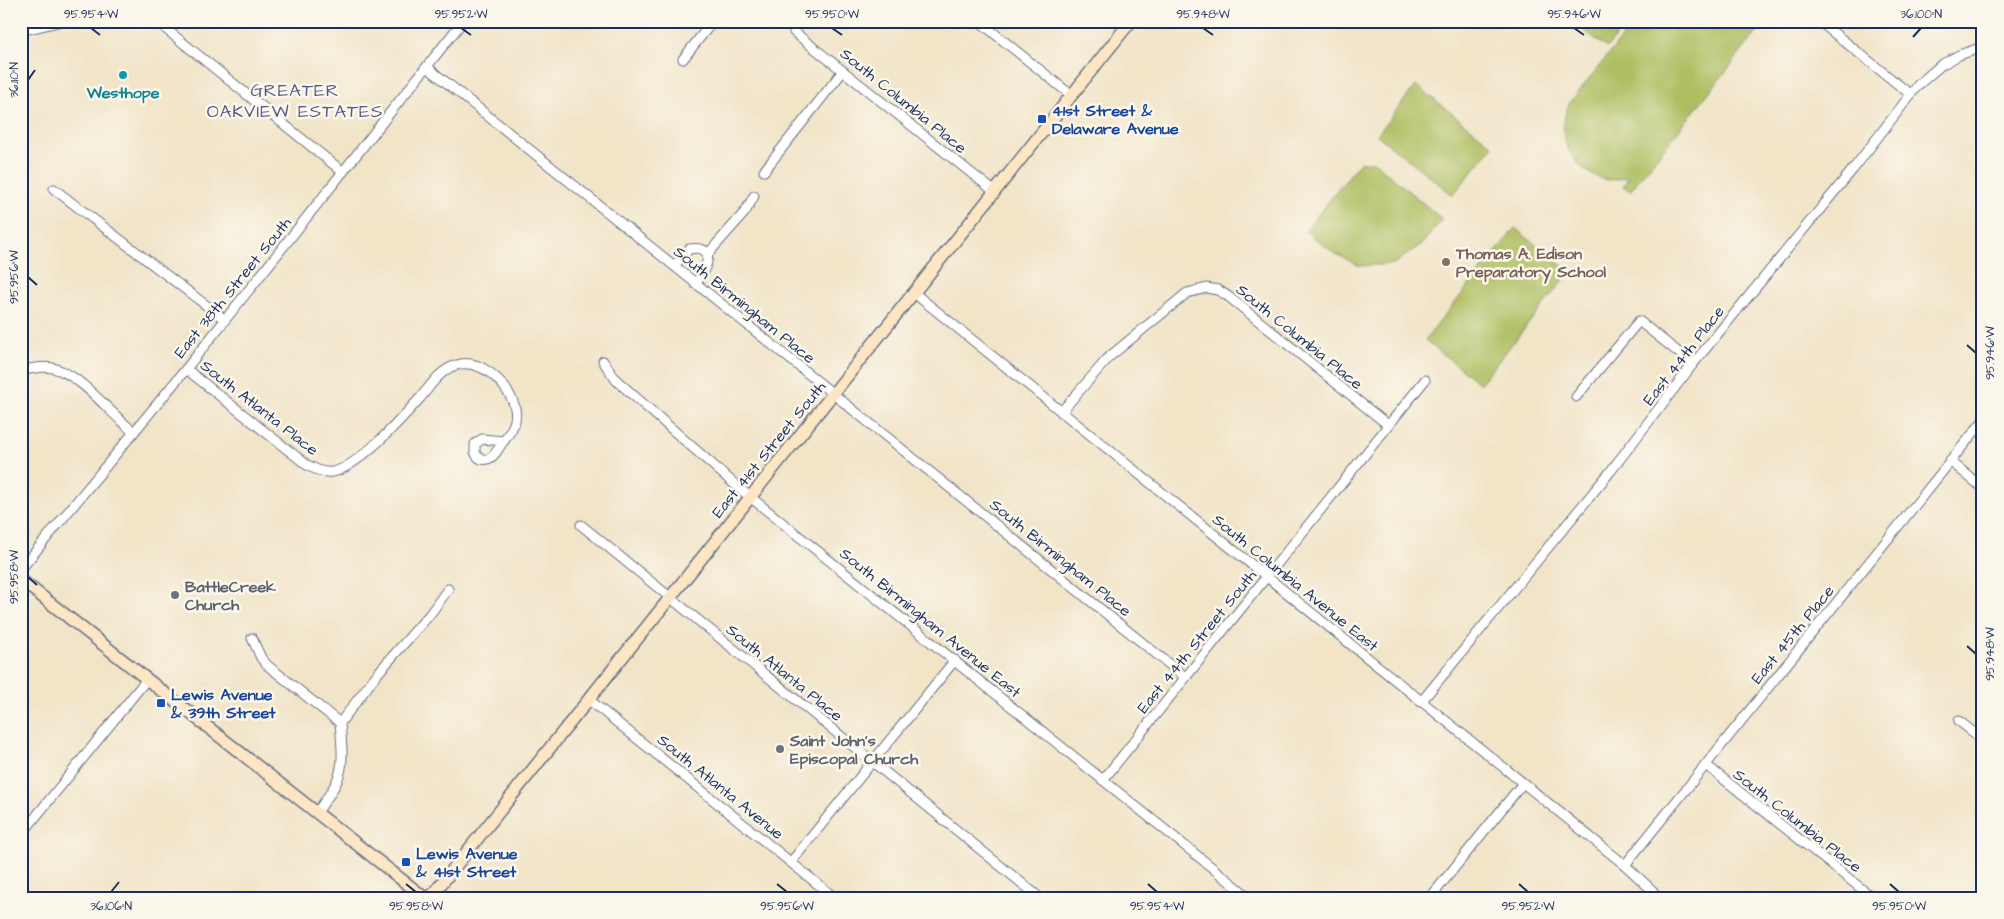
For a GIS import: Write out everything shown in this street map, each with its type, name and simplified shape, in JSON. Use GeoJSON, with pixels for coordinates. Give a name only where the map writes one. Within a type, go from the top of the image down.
{"type":"FeatureCollection","features":[{"type":"Feature","properties":{"kind":"main road","name":"East 41st Street South"},"geometry":{"type":"LineString","coordinates":[[430,898],[1130,21]]}},
{"type":"Feature","properties":{"kind":"main road"},"geometry":{"type":"LineString","coordinates":[[22,582],[425,898]]}},
{"type":"Feature","properties":{"kind":"street"},"geometry":{"type":"LineString","coordinates":[[21,31],[62,21]]}},
{"type":"Feature","properties":{"kind":"street"},"geometry":{"type":"LineString","coordinates":[[156,21],[343,172]]}},
{"type":"Feature","properties":{"kind":"street","name":"East 38th Street South"},"geometry":{"type":"LineString","coordinates":[[21,569],[186,368],[463,21]]}},
{"type":"Feature","properties":{"kind":"street"},"geometry":{"type":"LineString","coordinates":[[683,59],[713,21]]}},
{"type":"Feature","properties":{"kind":"street"},"geometry":{"type":"LineString","coordinates":[[980,21],[1071,95]]}},
{"type":"Feature","properties":{"kind":"street"},"geometry":{"type":"LineString","coordinates":[[1819,21],[1910,94]]}},
{"type":"Feature","properties":{"kind":"street","name":"South Columbia Place"},"geometry":{"type":"LineString","coordinates":[[794,32],[995,192]]}},
{"type":"Feature","properties":{"kind":"street","name":"East 44th Place"},"geometry":{"type":"LineString","coordinates":[[1421,702],[1610,472],[1693,364],[1854,168],[1910,94],[1941,64],[1983,46]]}},
{"type":"Feature","properties":{"kind":"street","name":"South Birmingham Place"},"geometry":{"type":"LineString","coordinates":[[427,67],[1185,677]]}},
{"type":"Feature","properties":{"kind":"street"},"geometry":{"type":"LineString","coordinates":[[764,170],[843,71]]}},
{"type":"Feature","properties":{"kind":"street"},"geometry":{"type":"LineString","coordinates":[[54,189],[224,320]]}},
{"type":"Feature","properties":{"kind":"street"},"geometry":{"type":"LineString","coordinates":[[707,255],[745,212],[754,196]]}},
{"type":"Feature","properties":{"kind":"street"},"geometry":{"type":"LineString","coordinates":[[674,266],[689,250],[700,249],[707,255],[708,265],[695,284]]}},
{"type":"Feature","properties":{"kind":"street","name":"South Columbia Place"},"geometry":{"type":"LineString","coordinates":[[1061,412],[1109,358],[1187,294],[1207,288],[1218,290],[1229,297],[1388,425]]}},
{"type":"Feature","properties":{"kind":"street","name":"South Columbia Avenue East"},"geometry":{"type":"LineString","coordinates":[[914,293],[1625,865],[1653,891],[1656,898]]}},
{"type":"Feature","properties":{"kind":"street"},"geometry":{"type":"LineString","coordinates":[[1576,397],[1639,321],[1693,364]]}},
{"type":"Feature","properties":{"kind":"street","name":"South Birmingham Avenue East"},"geometry":{"type":"LineString","coordinates":[[603,361],[616,380],[751,496],[1250,898]]}},
{"type":"Feature","properties":{"kind":"street","name":"South Atlanta Place"},"geometry":{"type":"LineString","coordinates":[[186,368],[306,464],[325,472],[341,470],[356,461],[409,411],[443,372],[458,364],[471,364],[481,367],[496,377],[512,398],[515,422],[504,441]]}},
{"type":"Feature","properties":{"kind":"street"},"geometry":{"type":"LineString","coordinates":[[21,371],[32,368],[59,370],[69,376],[134,432]]}},
{"type":"Feature","properties":{"kind":"street","name":"East 44th Street South"},"geometry":{"type":"LineString","coordinates":[[1103,780],[1425,380]]}},
{"type":"Feature","properties":{"kind":"street","name":"East 45th Place"},"geometry":{"type":"LineString","coordinates":[[1625,865],[1983,421]]}},
{"type":"Feature","properties":{"kind":"street"},"geometry":{"type":"LineString","coordinates":[[1950,461],[1983,488]]}},
{"type":"Feature","properties":{"kind":"street","name":"South Atlanta Place"},"geometry":{"type":"LineString","coordinates":[[581,525],[1040,898]]}},
{"type":"Feature","properties":{"kind":"street"},"geometry":{"type":"LineString","coordinates":[[317,812],[335,788],[339,778],[342,759],[340,723],[378,673],[430,614],[448,589]]}},
{"type":"Feature","properties":{"kind":"street"},"geometry":{"type":"LineString","coordinates":[[252,638],[261,658],[267,665],[340,723]]}},
{"type":"Feature","properties":{"kind":"street"},"geometry":{"type":"LineString","coordinates":[[791,862],[955,660]]}},
{"type":"Feature","properties":{"kind":"street"},"geometry":{"type":"LineString","coordinates":[[21,835],[147,679]]}},
{"type":"Feature","properties":{"kind":"street","name":"South Atlanta Avenue"},"geometry":{"type":"LineString","coordinates":[[588,699],[835,898]]}},
{"type":"Feature","properties":{"kind":"street"},"geometry":{"type":"LineString","coordinates":[[1959,721],[1983,740]]}},
{"type":"Feature","properties":{"kind":"street","name":"South Columbia Place"},"geometry":{"type":"LineString","coordinates":[[1706,765],[1873,898]]}},
{"type":"Feature","properties":{"kind":"street"},"geometry":{"type":"LineString","coordinates":[[1436,896],[1524,783]]}},
{"type":"Feature","properties":{"kind":"green space"},"geometry":{"type":"Polygon","coordinates":[[[1572,21],[1628,21],[1607,48],[1572,21]]]}},
{"type":"Feature","properties":{"kind":"green space"},"geometry":{"type":"Polygon","coordinates":[[[1635,21],[1744,21],[1745,33],[1752,25],[1759,30],[1630,191],[1623,186],[1629,177],[1609,180],[1599,178],[1581,167],[1569,150],[1563,130],[1564,118],[1569,104],[1635,21]]]}},
{"type":"Feature","properties":{"kind":"green space"},"geometry":{"type":"Polygon","coordinates":[[[1416,85],[1493,146],[1453,195],[1377,135],[1416,85]]]}},
{"type":"Feature","properties":{"kind":"green space"},"geometry":{"type":"Polygon","coordinates":[[[1360,162],[1374,162],[1442,219],[1422,244],[1394,264],[1360,266],[1334,253],[1305,231],[1360,162]]]}},
{"type":"Feature","properties":{"kind":"green space"},"geometry":{"type":"Polygon","coordinates":[[[1515,228],[1570,272],[1480,384],[1425,340],[1515,228]]]}},
{"type":"Feature","properties":{"kind":"place","name":"Westhope"},"geometry":{"type":"Point","coordinates":[123,75]}},
{"type":"Feature","properties":{"kind":"place","name":"41st Street & Delaware Avenue"},"geometry":{"type":"Point","coordinates":[1042,119]}},
{"type":"Feature","properties":{"kind":"place","name":"Thomas A. Edison Preparatory School"},"geometry":{"type":"Point","coordinates":[1446,262]}},
{"type":"Feature","properties":{"kind":"place","name":"BattleCreek Church"},"geometry":{"type":"Point","coordinates":[175,595]}},
{"type":"Feature","properties":{"kind":"place","name":"Lewis Avenue & 39th Street"},"geometry":{"type":"Point","coordinates":[161,703]}},
{"type":"Feature","properties":{"kind":"place","name":"Saint John's Episcopal Church"},"geometry":{"type":"Point","coordinates":[780,749]}},
{"type":"Feature","properties":{"kind":"place","name":"Lewis Avenue & 41st Street"},"geometry":{"type":"Point","coordinates":[406,862]}},
{"type":"Feature","properties":{"kind":"district","name":"GREATER OAKVIEW ESTATES"},"geometry":{"type":"Point","coordinates":[295,100]}}]}
